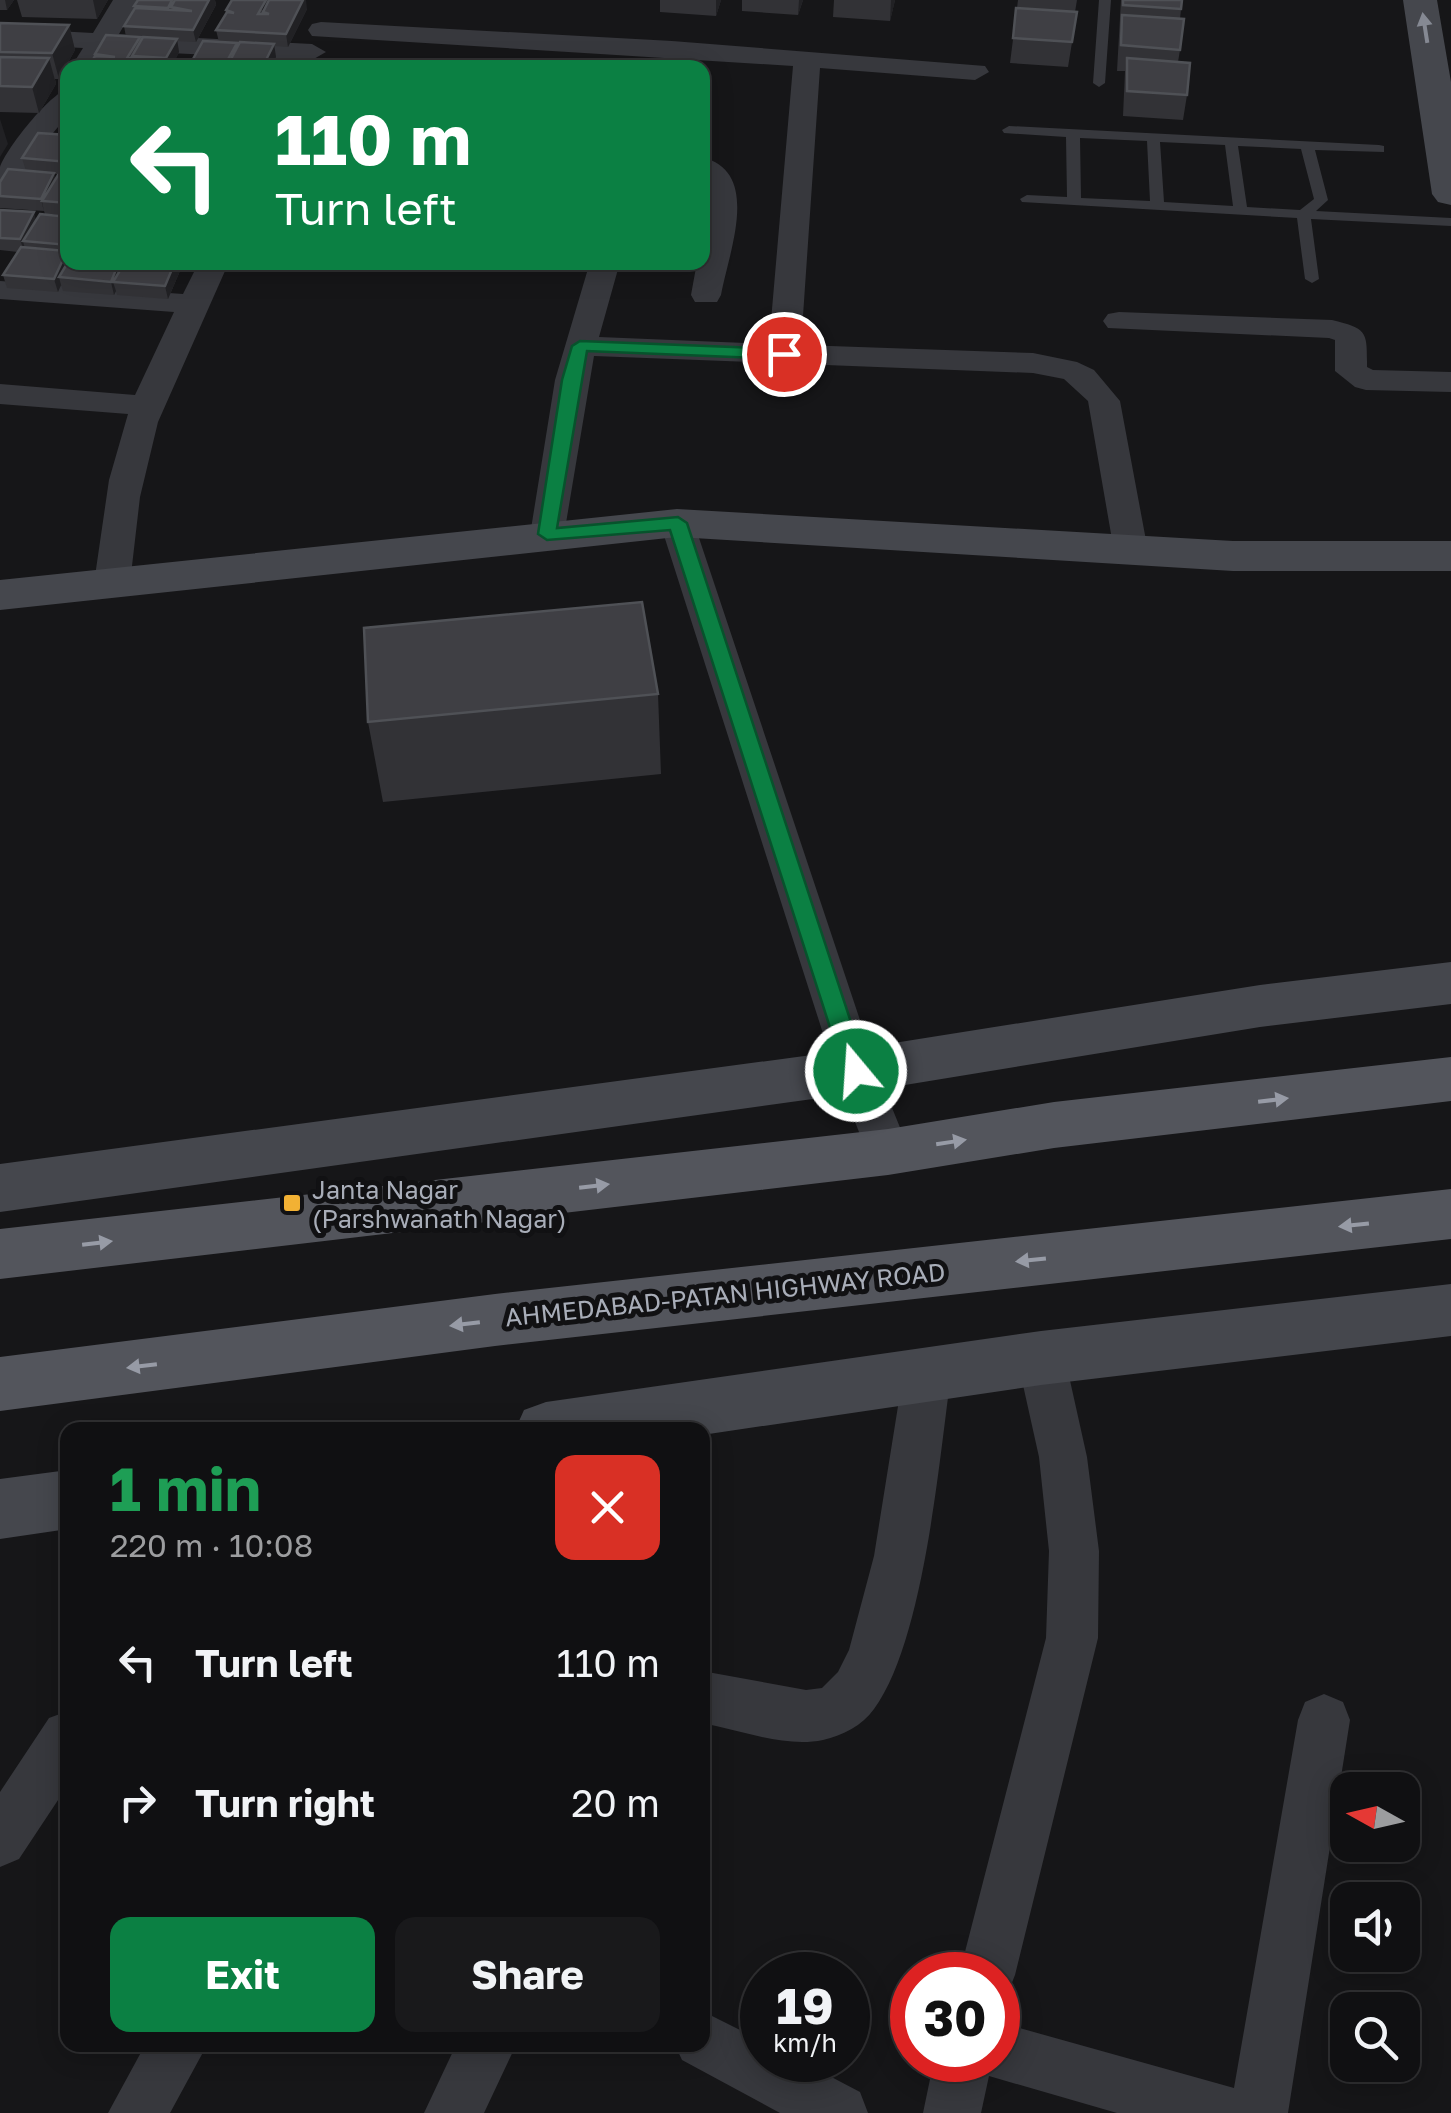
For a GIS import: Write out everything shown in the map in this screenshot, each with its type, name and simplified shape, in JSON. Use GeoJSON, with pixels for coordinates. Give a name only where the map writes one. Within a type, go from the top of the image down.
{"type":"FeatureCollection","features":[{"type":"Feature","properties":{"kind":"main road"},"geometry":{"type":"LineString","coordinates":[[0,1254],[888,1152],[1054,1126],[1451,1079]]}},
{"type":"Feature","properties":{"kind":"main road","name":"AHMEDABAD-PATAN HIGHWAY ROAD"},"geometry":{"type":"LineString","coordinates":[[0,1384],[495,1320],[1451,1214]]}},
{"type":"Feature","properties":{"kind":"street"},"geometry":{"type":"LineString","coordinates":[[92,56],[126,0]]}},
{"type":"Feature","properties":{"kind":"street"},"geometry":{"type":"LineString","coordinates":[[1420,0],[1443,89],[1451,194]]}},
{"type":"Feature","properties":{"kind":"street"},"geometry":{"type":"LineString","coordinates":[[0,36],[92,56],[317,39],[686,59],[807,59],[975,72]]}},
{"type":"Feature","properties":{"kind":"street"},"geometry":{"type":"LineString","coordinates":[[784,354],[807,59]]}},
{"type":"Feature","properties":{"kind":"street"},"geometry":{"type":"LineString","coordinates":[[4,199],[31,141],[60,107]]}},
{"type":"Feature","properties":{"kind":"street"},"geometry":{"type":"LineString","coordinates":[[0,138],[60,143]]}},
{"type":"Feature","properties":{"kind":"street"},"geometry":{"type":"LineString","coordinates":[[706,294],[725,190],[719,176],[710,171]]}},
{"type":"Feature","properties":{"kind":"street"},"geometry":{"type":"LineString","coordinates":[[112,583],[122,501],[147,406],[210,270]]}},
{"type":"Feature","properties":{"kind":"street"},"geometry":{"type":"LineString","coordinates":[[547,534],[571,380],[603,270]]}},
{"type":"Feature","properties":{"kind":"street"},"geometry":{"type":"LineString","coordinates":[[0,290],[194,304]]}},
{"type":"Feature","properties":{"kind":"street"},"geometry":{"type":"LineString","coordinates":[[1118,320],[1332,329],[1351,335],[1351,372],[1366,380],[1451,382]]}},
{"type":"Feature","properties":{"kind":"street"},"geometry":{"type":"LineString","coordinates":[[580,346],[1033,363],[1080,371],[1094,382],[1104,401],[1130,551]]}},
{"type":"Feature","properties":{"kind":"street"},"geometry":{"type":"LineString","coordinates":[[0,394],[147,406]]}},
{"type":"Feature","properties":{"kind":"street"},"geometry":{"type":"LineString","coordinates":[[678,523],[856,1071],[888,1152]]}},
{"type":"Feature","properties":{"kind":"street"},"geometry":{"type":"LineString","coordinates":[[0,595],[678,523],[1130,551],[1451,556]]}},
{"type":"Feature","properties":{"kind":"street"},"geometry":{"type":"LineString","coordinates":[[0,1188],[856,1071],[1260,1006],[1451,984]]}},
{"type":"Feature","properties":{"kind":"street"},"geometry":{"type":"LineString","coordinates":[[601,1422],[1041,1358],[1451,1310]]}},
{"type":"Feature","properties":{"kind":"street"},"geometry":{"type":"LineString","coordinates":[[993,1952],[1072,1638],[1074,1551],[1063,1458],[1041,1358]]}},
{"type":"Feature","properties":{"kind":"street"},"geometry":{"type":"LineString","coordinates":[[710,1698],[808,1716],[840,1708],[859,1690],[878,1650],[892,1588],[927,1375]]}},
{"type":"Feature","properties":{"kind":"street"},"geometry":{"type":"LineString","coordinates":[[0,1509],[60,1500]]}},
{"type":"Feature","properties":{"kind":"street"},"geometry":{"type":"LineString","coordinates":[[1258,2113],[1324,1720]]}},
{"type":"Feature","properties":{"kind":"street"},"geometry":{"type":"LineString","coordinates":[[0,1840],[60,1749]]}},
{"type":"Feature","properties":{"kind":"street"},"geometry":{"type":"LineString","coordinates":[[710,2046],[774,2097],[839,2113]]}},
{"type":"Feature","properties":{"kind":"street"},"geometry":{"type":"LineString","coordinates":[[138,2113],[174,2052]]}},
{"type":"Feature","properties":{"kind":"street"},"geometry":{"type":"LineString","coordinates":[[452,2113],[483,2052]]}},
{"type":"Feature","properties":{"kind":"street"},"geometry":{"type":"LineString","coordinates":[[1020,2060],[1126,2101],[1223,2113]]}},
{"type":"Feature","properties":{"kind":"street"},"geometry":{"type":"LineString","coordinates":[[952,2113],[958,2082]]}},
{"type":"Feature","properties":{"kind":"lane"},"geometry":{"type":"LineString","coordinates":[[1100,83],[1105,0]]}},
{"type":"Feature","properties":{"kind":"lane"},"geometry":{"type":"LineString","coordinates":[[1008,130],[1379,148]]}},
{"type":"Feature","properties":{"kind":"lane"},"geometry":{"type":"LineString","coordinates":[[1072,133],[1074,202]]}},
{"type":"Feature","properties":{"kind":"lane"},"geometry":{"type":"LineString","coordinates":[[1152,137],[1157,206]]}},
{"type":"Feature","properties":{"kind":"lane"},"geometry":{"type":"LineString","coordinates":[[1231,141],[1241,210]]}},
{"type":"Feature","properties":{"kind":"lane"},"geometry":{"type":"LineString","coordinates":[[1302,214],[1320,200],[1307,144]]}},
{"type":"Feature","properties":{"kind":"lane"},"geometry":{"type":"LineString","coordinates":[[1027,199],[1451,222]]}},
{"type":"Feature","properties":{"kind":"lane"},"geometry":{"type":"LineString","coordinates":[[1302,214],[1312,279]]}},
{"type":"Feature","properties":{"kind":"building"},"geometry":{"type":"Polygon","coordinates":[[[138,0],[172,0],[168,8],[134,6],[138,0]]]}},
{"type":"Feature","properties":{"kind":"building"},"geometry":{"type":"Polygon","coordinates":[[[175,0],[209,0],[193,30],[124,26],[135,8],[192,11],[171,7],[175,0]]]}},
{"type":"Feature","properties":{"kind":"building"},"geometry":{"type":"Polygon","coordinates":[[[232,0],[266,0],[258,14],[269,14],[263,12],[269,0],[303,0],[286,34],[216,30],[227,12],[234,13],[226,10],[232,0]]]}},
{"type":"Feature","properties":{"kind":"building"},"geometry":{"type":"Polygon","coordinates":[[[1123,0],[1182,0],[1181,9],[1123,5],[1123,0]]]}},
{"type":"Feature","properties":{"kind":"building"},"geometry":{"type":"Polygon","coordinates":[[[1016,8],[1077,12],[1072,42],[1013,38],[1016,8]]]}},
{"type":"Feature","properties":{"kind":"building"},"geometry":{"type":"Polygon","coordinates":[[[1122,15],[1184,19],[1180,50],[1121,45],[1122,15]]]}},
{"type":"Feature","properties":{"kind":"building"},"geometry":{"type":"Polygon","coordinates":[[[0,23],[69,25],[52,53],[0,52],[0,23]]]}},
{"type":"Feature","properties":{"kind":"building"},"geometry":{"type":"Polygon","coordinates":[[[106,35],[140,37],[127,58],[165,60],[93,60],[95,56],[115,57],[95,54],[106,35]]]}},
{"type":"Feature","properties":{"kind":"building"},"geometry":{"type":"Polygon","coordinates":[[[143,37],[177,39],[166,58],[132,56],[143,37]]]}},
{"type":"Feature","properties":{"kind":"building"},"geometry":{"type":"Polygon","coordinates":[[[203,41],[237,43],[228,60],[193,59],[203,41]]]}},
{"type":"Feature","properties":{"kind":"building"},"geometry":{"type":"Polygon","coordinates":[[[240,42],[274,44],[266,60],[231,60],[240,42]]]}},
{"type":"Feature","properties":{"kind":"building"},"geometry":{"type":"Polygon","coordinates":[[[0,57],[49,58],[32,87],[0,86],[0,57]]]}},
{"type":"Feature","properties":{"kind":"building"},"geometry":{"type":"Polygon","coordinates":[[[1127,58],[1190,63],[1187,95],[1127,91],[1127,58]]]}},
{"type":"Feature","properties":{"kind":"building"},"geometry":{"type":"Polygon","coordinates":[[[38,133],[60,134],[60,161],[22,158],[38,133]]]}},
{"type":"Feature","properties":{"kind":"building"},"geometry":{"type":"Polygon","coordinates":[[[8,169],[54,173],[41,199],[0,196],[0,182],[8,169]]]}},
{"type":"Feature","properties":{"kind":"building"},"geometry":{"type":"Polygon","coordinates":[[[58,175],[60,175],[60,202],[42,201],[58,175]]]}},
{"type":"Feature","properties":{"kind":"building"},"geometry":{"type":"Polygon","coordinates":[[[0,210],[34,212],[20,239],[0,238],[0,210]]]}},
{"type":"Feature","properties":{"kind":"building"},"geometry":{"type":"Polygon","coordinates":[[[40,214],[60,216],[60,244],[23,241],[40,214]]]}},
{"type":"Feature","properties":{"kind":"building"},"geometry":{"type":"Polygon","coordinates":[[[21,247],[60,250],[60,266],[54,279],[3,275],[21,247]]]}},
{"type":"Feature","properties":{"kind":"building"},"geometry":{"type":"Polygon","coordinates":[[[63,270],[116,270],[111,282],[59,277],[63,270]]]}},
{"type":"Feature","properties":{"kind":"building"},"geometry":{"type":"Polygon","coordinates":[[[120,270],[172,270],[165,286],[113,282],[120,270]]]}},
{"type":"Feature","properties":{"kind":"building"},"geometry":{"type":"Polygon","coordinates":[[[642,602],[658,694],[368,722],[364,628],[642,602]]]}},
{"type":"Feature","properties":{"kind":"place","name":"Janta Nagar (Parshwanath Nagar)"},"geometry":{"type":"Point","coordinates":[292,1203]}},
{"type":"Feature","properties":{"kind":"route"},"geometry":{"type":"LineString","coordinates":[[784,354],[580,346],[547,534],[678,523],[856,1071]]}}]}
